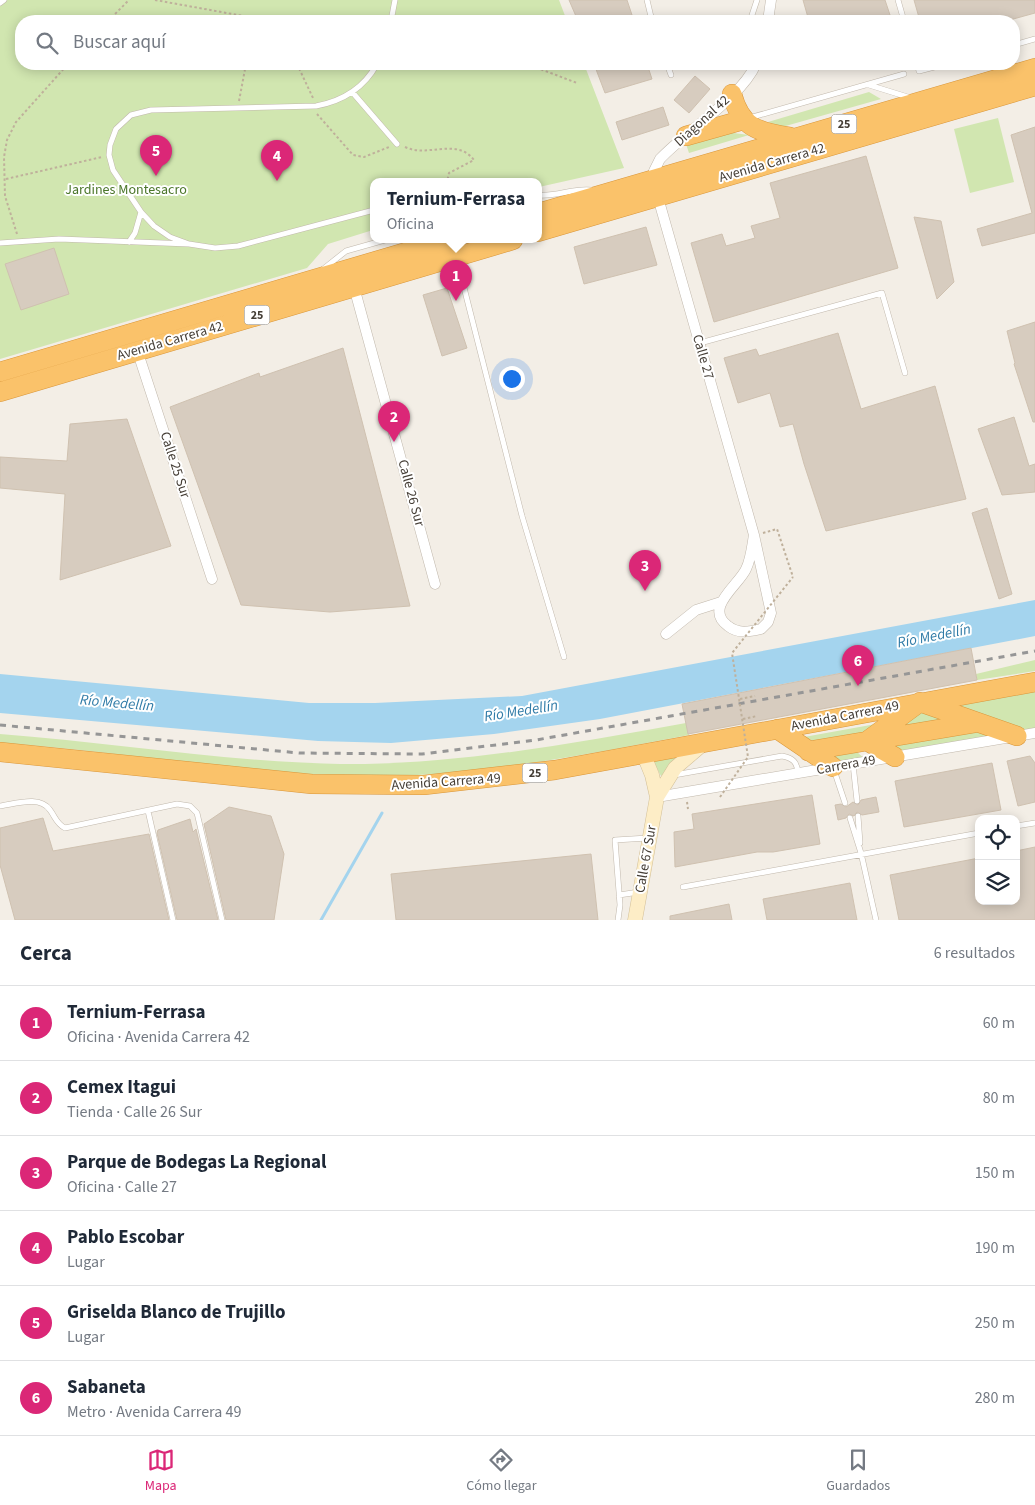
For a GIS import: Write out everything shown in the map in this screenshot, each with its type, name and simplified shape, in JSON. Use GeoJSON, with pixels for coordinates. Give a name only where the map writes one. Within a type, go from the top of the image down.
{"type":"FeatureCollection","features":[{"type":"Feature","properties":{"kind":"highway","name":"Avenida Carrera 42"},"geometry":{"type":"LineString","coordinates":[[542,231],[796,138],[1035,68]]}},
{"type":"Feature","properties":{"kind":"highway","name":"Avenida Carrera 42"},"geometry":{"type":"LineString","coordinates":[[542,212],[614,191],[656,188],[1035,86]]}},
{"type":"Feature","properties":{"kind":"highway"},"geometry":{"type":"LineString","coordinates":[[732,94],[735,107],[743,120],[762,132],[796,138]]}},
{"type":"Feature","properties":{"kind":"highway"},"geometry":{"type":"LineString","coordinates":[[686,136],[743,120]]}},
{"type":"Feature","properties":{"kind":"highway","name":"Avenida Carrera 42"},"geometry":{"type":"LineString","coordinates":[[0,372],[437,243]]}},
{"type":"Feature","properties":{"kind":"highway","name":"Avenida Carrera 42"},"geometry":{"type":"LineString","coordinates":[[0,392],[504,243]]}},
{"type":"Feature","properties":{"kind":"highway"},"geometry":{"type":"LineString","coordinates":[[180,318],[243,319]]}},
{"type":"Feature","properties":{"kind":"highway","name":"Avenida Carrera 49"},"geometry":{"type":"LineString","coordinates":[[0,752],[302,783],[424,786],[555,770],[1035,682]]}},
{"type":"Feature","properties":{"kind":"highway"},"geometry":{"type":"LineString","coordinates":[[867,741],[920,702],[1016,736]]}},
{"type":"Feature","properties":{"kind":"highway"},"geometry":{"type":"LineString","coordinates":[[808,751],[978,722]]}},
{"type":"Feature","properties":{"kind":"highway"},"geometry":{"type":"LineString","coordinates":[[777,729],[833,767]]}},
{"type":"Feature","properties":{"kind":"highway"},"geometry":{"type":"LineString","coordinates":[[867,741],[895,757]]}},
{"type":"Feature","properties":{"kind":"street"},"geometry":{"type":"LineString","coordinates":[[769,15],[771,0]]}},
{"type":"Feature","properties":{"kind":"street","name":"Diagonal 42"},"geometry":{"type":"LineString","coordinates":[[656,188],[654,171],[660,159],[732,94],[752,70]]}},
{"type":"Feature","properties":{"kind":"street","name":"Calle 27"},"geometry":{"type":"LineString","coordinates":[[656,188],[754,535],[769,597],[771,613],[768,622],[761,629],[740,632],[727,626],[721,618],[721,602],[743,576],[748,566],[754,535]]}},
{"type":"Feature","properties":{"kind":"street","name":"Calle 26 Sur"},"geometry":{"type":"LineString","coordinates":[[354,287],[435,584]]}},
{"type":"Feature","properties":{"kind":"street","name":"Calle 25 Sur"},"geometry":{"type":"LineString","coordinates":[[137,350],[212,579]]}},
{"type":"Feature","properties":{"kind":"street"},"geometry":{"type":"LineString","coordinates":[[666,634],[696,610],[721,602]]}},
{"type":"Feature","properties":{"kind":"street","name":"Carrera 49"},"geometry":{"type":"LineString","coordinates":[[656,791],[798,773],[1035,733]]}},
{"type":"Feature","properties":{"kind":"street","name":"Calle 67 Sur"},"geometry":{"type":"LineString","coordinates":[[656,791],[668,776],[706,742]]}},
{"type":"Feature","properties":{"kind":"street","name":"Calle 67 Sur"},"geometry":{"type":"LineString","coordinates":[[635,920],[650,838],[656,791],[643,754]]}},
{"type":"Feature","properties":{"kind":"lane"},"geometry":{"type":"LineString","coordinates":[[0,3],[4,0]]}},
{"type":"Feature","properties":{"kind":"lane"},"geometry":{"type":"LineString","coordinates":[[392,15],[395,0]]}},
{"type":"Feature","properties":{"kind":"lane"},"geometry":{"type":"LineString","coordinates":[[647,0],[651,15]]}},
{"type":"Feature","properties":{"kind":"lane"},"geometry":{"type":"LineString","coordinates":[[752,15],[757,0]]}},
{"type":"Feature","properties":{"kind":"lane"},"geometry":{"type":"LineString","coordinates":[[898,0],[902,15]]}},
{"type":"Feature","properties":{"kind":"lane"},"geometry":{"type":"LineString","coordinates":[[1020,43],[1035,39]]}},
{"type":"Feature","properties":{"kind":"lane"},"geometry":{"type":"LineString","coordinates":[[189,244],[162,232],[141,212],[113,170],[109,155],[110,145],[116,130],[131,115],[152,110],[316,106],[333,102],[353,93],[373,70]]}},
{"type":"Feature","properties":{"kind":"lane"},"geometry":{"type":"LineString","coordinates":[[669,70],[671,75]]}},
{"type":"Feature","properties":{"kind":"lane"},"geometry":{"type":"LineString","coordinates":[[743,120],[904,74]]}},
{"type":"Feature","properties":{"kind":"lane"},"geometry":{"type":"LineString","coordinates":[[868,84],[921,101]]}},
{"type":"Feature","properties":{"kind":"lane"},"geometry":{"type":"LineString","coordinates":[[353,93],[397,144]]}},
{"type":"Feature","properties":{"kind":"lane"},"geometry":{"type":"LineString","coordinates":[[542,195],[558,194],[577,189],[614,191]]}},
{"type":"Feature","properties":{"kind":"lane"},"geometry":{"type":"LineString","coordinates":[[0,243],[59,239],[189,244],[215,248],[238,246],[370,211]]}},
{"type":"Feature","properties":{"kind":"lane"},"geometry":{"type":"LineString","coordinates":[[129,242],[137,228],[141,212]]}},
{"type":"Feature","properties":{"kind":"lane"},"geometry":{"type":"LineString","coordinates":[[310,280],[346,251],[375,243]]}},
{"type":"Feature","properties":{"kind":"lane"},"geometry":{"type":"LineString","coordinates":[[456,257],[522,516],[564,657]]}},
{"type":"Feature","properties":{"kind":"lane"},"geometry":{"type":"LineString","coordinates":[[699,344],[882,293],[905,373]]}},
{"type":"Feature","properties":{"kind":"lane"},"geometry":{"type":"LineString","coordinates":[[668,776],[782,756],[790,758],[797,764],[798,773]]}},
{"type":"Feature","properties":{"kind":"lane"},"geometry":{"type":"LineString","coordinates":[[853,764],[857,801]]}},
{"type":"Feature","properties":{"kind":"lane"},"geometry":{"type":"LineString","coordinates":[[833,767],[845,803]]}},
{"type":"Feature","properties":{"kind":"lane"},"geometry":{"type":"LineString","coordinates":[[0,806],[33,802],[44,804],[50,810],[57,824],[65,828],[177,804],[190,806],[197,813],[222,920]]}},
{"type":"Feature","properties":{"kind":"lane"},"geometry":{"type":"LineString","coordinates":[[148,811],[173,920]]}},
{"type":"Feature","properties":{"kind":"lane"},"geometry":{"type":"LineString","coordinates":[[858,816],[861,853]]}},
{"type":"Feature","properties":{"kind":"lane"},"geometry":{"type":"LineString","coordinates":[[850,818],[861,853],[876,920]]}},
{"type":"Feature","properties":{"kind":"lane"},"geometry":{"type":"LineString","coordinates":[[1020,825],[1035,823]]}},
{"type":"Feature","properties":{"kind":"lane"},"geometry":{"type":"LineString","coordinates":[[683,888],[975,833]]}},
{"type":"Feature","properties":{"kind":"lane"},"geometry":{"type":"LineString","coordinates":[[618,920],[619,894],[615,840],[650,838]]}},
{"type":"Feature","properties":{"kind":"lane"},"geometry":{"type":"LineString","coordinates":[[619,894],[640,892]]}},
{"type":"Feature","properties":{"kind":"path"},"geometry":{"type":"LineString","coordinates":[[114,15],[129,0]]}},
{"type":"Feature","properties":{"kind":"path"},"geometry":{"type":"LineString","coordinates":[[155,0],[228,15]]}},
{"type":"Feature","properties":{"kind":"path"},"geometry":{"type":"LineString","coordinates":[[19,241],[5,196],[4,157],[7,140],[16,122],[63,70]]}},
{"type":"Feature","properties":{"kind":"path"},"geometry":{"type":"LineString","coordinates":[[238,108],[245,70]]}},
{"type":"Feature","properties":{"kind":"path"},"geometry":{"type":"LineString","coordinates":[[300,70],[316,106],[317,116],[354,156],[364,156],[397,144],[417,152],[451,148],[470,154],[474,160],[449,173],[448,178]]}},
{"type":"Feature","properties":{"kind":"path"},"geometry":{"type":"LineString","coordinates":[[543,70],[577,83]]}},
{"type":"Feature","properties":{"kind":"path"},"geometry":{"type":"LineString","coordinates":[[6,179],[109,155]]}},
{"type":"Feature","properties":{"kind":"path"},"geometry":{"type":"LineString","coordinates":[[720,797],[748,757],[732,653],[793,577],[777,529],[754,535]]}},
{"type":"Feature","properties":{"kind":"path"},"geometry":{"type":"LineString","coordinates":[[740,699],[755,696]]}},
{"type":"Feature","properties":{"kind":"path"},"geometry":{"type":"LineString","coordinates":[[743,719],[757,716]]}},
{"type":"Feature","properties":{"kind":"green space","name":"Jardines Montesacro"},"geometry":{"type":"Polygon","coordinates":[[[0,0],[559,0],[565,15],[15,15],[15,70],[586,70],[624,168],[542,186],[542,178],[370,178],[370,231],[328,244],[307,268],[0,359],[0,0]]]}},
{"type":"Feature","properties":{"kind":"green space"},"geometry":{"type":"Polygon","coordinates":[[[869,92],[881,99],[782,127],[768,122],[869,92]]]}},
{"type":"Feature","properties":{"kind":"green space"},"geometry":{"type":"Polygon","coordinates":[[[998,118],[1014,182],[970,193],[954,129],[998,118]]]}},
{"type":"Feature","properties":{"kind":"green space"},"geometry":{"type":"Polygon","coordinates":[[[726,132],[749,135],[689,153],[686,144],[726,132]]]}},
{"type":"Feature","properties":{"kind":"green space"},"geometry":{"type":"Polygon","coordinates":[[[1035,660],[1035,671],[977,680],[976,674],[1035,660]]]}},
{"type":"Feature","properties":{"kind":"green space"},"geometry":{"type":"Polygon","coordinates":[[[1035,691],[1035,728],[1017,731],[948,706],[1035,691]]]}},
{"type":"Feature","properties":{"kind":"green space"},"geometry":{"type":"Polygon","coordinates":[[[920,712],[953,722],[892,731],[920,712]]]}},
{"type":"Feature","properties":{"kind":"green space"},"geometry":{"type":"Polygon","coordinates":[[[686,723],[689,735],[611,750],[493,768],[414,775],[327,775],[280,772],[0,743],[0,734],[274,761],[365,764],[446,759],[526,750],[686,723]]]}},
{"type":"Feature","properties":{"kind":"green space"},"geometry":{"type":"Polygon","coordinates":[[[876,724],[862,737],[821,744],[804,737],[876,724]]]}},
{"type":"Feature","properties":{"kind":"green space"},"geometry":{"type":"Polygon","coordinates":[[[974,730],[994,738],[905,754],[890,745],[974,730]]]}},
{"type":"Feature","properties":{"kind":"green space"},"geometry":{"type":"Polygon","coordinates":[[[857,752],[867,761],[843,765],[835,756],[857,752]]]}},
{"type":"Feature","properties":{"kind":"green space"},"geometry":{"type":"Polygon","coordinates":[[[684,756],[661,776],[652,759],[684,756]]]}},
{"type":"Feature","properties":{"kind":"water","name":"Río Medellín"},"geometry":{"type":"Polygon","coordinates":[[[1035,600],[1035,636],[600,719],[494,734],[391,743],[318,741],[0,713],[0,674],[309,703],[375,703],[522,696],[1035,600]]]}},
{"type":"Feature","properties":{"kind":"building"},"geometry":{"type":"Polygon","coordinates":[[[569,0],[627,0],[632,15],[575,15],[569,0]]]}},
{"type":"Feature","properties":{"kind":"building"},"geometry":{"type":"Polygon","coordinates":[[[803,0],[885,0],[890,15],[807,15],[803,0]]]}},
{"type":"Feature","properties":{"kind":"building"},"geometry":{"type":"Polygon","coordinates":[[[914,0],[1035,0],[1035,13],[1020,17],[1020,15],[918,15],[914,0]]]}},
{"type":"Feature","properties":{"kind":"building"},"geometry":{"type":"Polygon","coordinates":[[[596,70],[649,70],[652,79],[605,93],[596,70]]]}},
{"type":"Feature","properties":{"kind":"building"},"geometry":{"type":"Polygon","coordinates":[[[695,76],[710,89],[689,113],[674,100],[695,76]]]}},
{"type":"Feature","properties":{"kind":"building"},"geometry":{"type":"Polygon","coordinates":[[[663,107],[669,125],[622,140],[616,122],[663,107]]]}},
{"type":"Feature","properties":{"kind":"building"},"geometry":{"type":"Polygon","coordinates":[[[1035,127],[1035,233],[982,246],[977,229],[1032,213],[1011,135],[1035,127]]]}},
{"type":"Feature","properties":{"kind":"building"},"geometry":{"type":"Polygon","coordinates":[[[866,156],[898,268],[714,322],[691,243],[722,234],[726,246],[755,238],[751,226],[780,218],[770,183],[866,156]]]}},
{"type":"Feature","properties":{"kind":"building"},"geometry":{"type":"Polygon","coordinates":[[[914,217],[941,221],[954,282],[937,299],[914,217]]]}},
{"type":"Feature","properties":{"kind":"building"},"geometry":{"type":"Polygon","coordinates":[[[646,227],[657,265],[584,284],[574,247],[646,227]]]}},
{"type":"Feature","properties":{"kind":"building"},"geometry":{"type":"Polygon","coordinates":[[[54,248],[69,294],[21,310],[5,264],[54,248]]]}},
{"type":"Feature","properties":{"kind":"building"},"geometry":{"type":"Polygon","coordinates":[[[447,288],[467,348],[442,356],[423,295],[447,288]]]}},
{"type":"Feature","properties":{"kind":"building"},"geometry":{"type":"Polygon","coordinates":[[[1035,322],[1035,422],[1033,422],[1014,364],[1007,331],[1035,322]]]}},
{"type":"Feature","properties":{"kind":"building"},"geometry":{"type":"Polygon","coordinates":[[[838,333],[861,409],[935,386],[966,499],[826,531],[793,424],[780,427],[770,393],[738,403],[724,358],[756,349],[759,356],[838,333]]]}},
{"type":"Feature","properties":{"kind":"building"},"geometry":{"type":"Polygon","coordinates":[[[343,348],[410,606],[330,612],[241,605],[170,407],[259,373],[260,377],[343,348]]]}},
{"type":"Feature","properties":{"kind":"building"},"geometry":{"type":"Polygon","coordinates":[[[1014,417],[1029,466],[1035,464],[1035,492],[1002,495],[978,429],[1014,417]]]}},
{"type":"Feature","properties":{"kind":"building"},"geometry":{"type":"Polygon","coordinates":[[[127,419],[171,546],[60,580],[65,494],[0,488],[0,457],[67,461],[70,424],[127,419]]]}},
{"type":"Feature","properties":{"kind":"building"},"geometry":{"type":"Polygon","coordinates":[[[987,508],[1012,594],[999,599],[972,513],[987,508]]]}},
{"type":"Feature","properties":{"kind":"building"},"geometry":{"type":"Polygon","coordinates":[[[971,648],[977,680],[688,734],[682,704],[971,648]]]}},
{"type":"Feature","properties":{"kind":"building"},"geometry":{"type":"Polygon","coordinates":[[[1030,756],[1035,763],[1035,802],[1018,806],[1007,761],[1030,756]]]}},
{"type":"Feature","properties":{"kind":"building"},"geometry":{"type":"Polygon","coordinates":[[[992,763],[1001,810],[904,827],[895,781],[992,763]]]}},
{"type":"Feature","properties":{"kind":"building"},"geometry":{"type":"Polygon","coordinates":[[[812,795],[820,844],[773,852],[757,852],[675,867],[674,832],[694,829],[692,814],[812,795]]]}},
{"type":"Feature","properties":{"kind":"building"},"geometry":{"type":"Polygon","coordinates":[[[876,797],[879,812],[862,815],[857,812],[854,816],[849,814],[846,818],[838,820],[835,805],[841,804],[846,807],[853,802],[858,805],[861,800],[876,797]]]}},
{"type":"Feature","properties":{"kind":"building"},"geometry":{"type":"Polygon","coordinates":[[[229,807],[271,816],[284,854],[274,920],[226,920],[204,824],[229,807]]]}},
{"type":"Feature","properties":{"kind":"building"},"geometry":{"type":"Polygon","coordinates":[[[43,818],[53,851],[149,834],[169,920],[15,920],[0,865],[0,828],[43,818]]]}},
{"type":"Feature","properties":{"kind":"building"},"geometry":{"type":"Polygon","coordinates":[[[190,819],[193,832],[196,829],[218,920],[177,920],[157,833],[158,830],[190,819]]]}},
{"type":"Feature","properties":{"kind":"building"},"geometry":{"type":"Polygon","coordinates":[[[1035,847],[1035,920],[899,920],[890,875],[975,859],[975,905],[1020,905],[1020,850],[1035,847]]]}},
{"type":"Feature","properties":{"kind":"building"},"geometry":{"type":"Polygon","coordinates":[[[591,854],[598,920],[396,920],[391,874],[591,854]]]}},
{"type":"Feature","properties":{"kind":"building"},"geometry":{"type":"Polygon","coordinates":[[[850,883],[857,920],[767,920],[763,899],[850,883]]]}},
{"type":"Feature","properties":{"kind":"building"},"geometry":{"type":"Polygon","coordinates":[[[729,904],[732,920],[670,920],[670,916],[729,904]]]}},
{"type":"Feature","properties":{"kind":"waterway"},"geometry":{"type":"LineString","coordinates":[[321,920],[382,813]]}},
{"type":"Feature","properties":{"kind":"railway"},"geometry":{"type":"LineString","coordinates":[[0,725],[299,753],[422,754],[536,740],[1035,651]]}},
{"type":"Feature","properties":{"kind":"place","name":"Griselda Blanco de Trujillo"},"geometry":{"type":"Point","coordinates":[156,176]}},
{"type":"Feature","properties":{"kind":"place","name":"Pablo Escobar"},"geometry":{"type":"Point","coordinates":[277,181]}},
{"type":"Feature","properties":{"kind":"place","name":"Ternium-Ferrasa"},"geometry":{"type":"Point","coordinates":[456,301]}},
{"type":"Feature","properties":{"kind":"place","name":"Cemex Itagui"},"geometry":{"type":"Point","coordinates":[394,442]}},
{"type":"Feature","properties":{"kind":"place","name":"Parque de Bodegas La Regional"},"geometry":{"type":"Point","coordinates":[645,591]}},
{"type":"Feature","properties":{"kind":"place","name":"Sabaneta"},"geometry":{"type":"Point","coordinates":[858,686]}}]}
